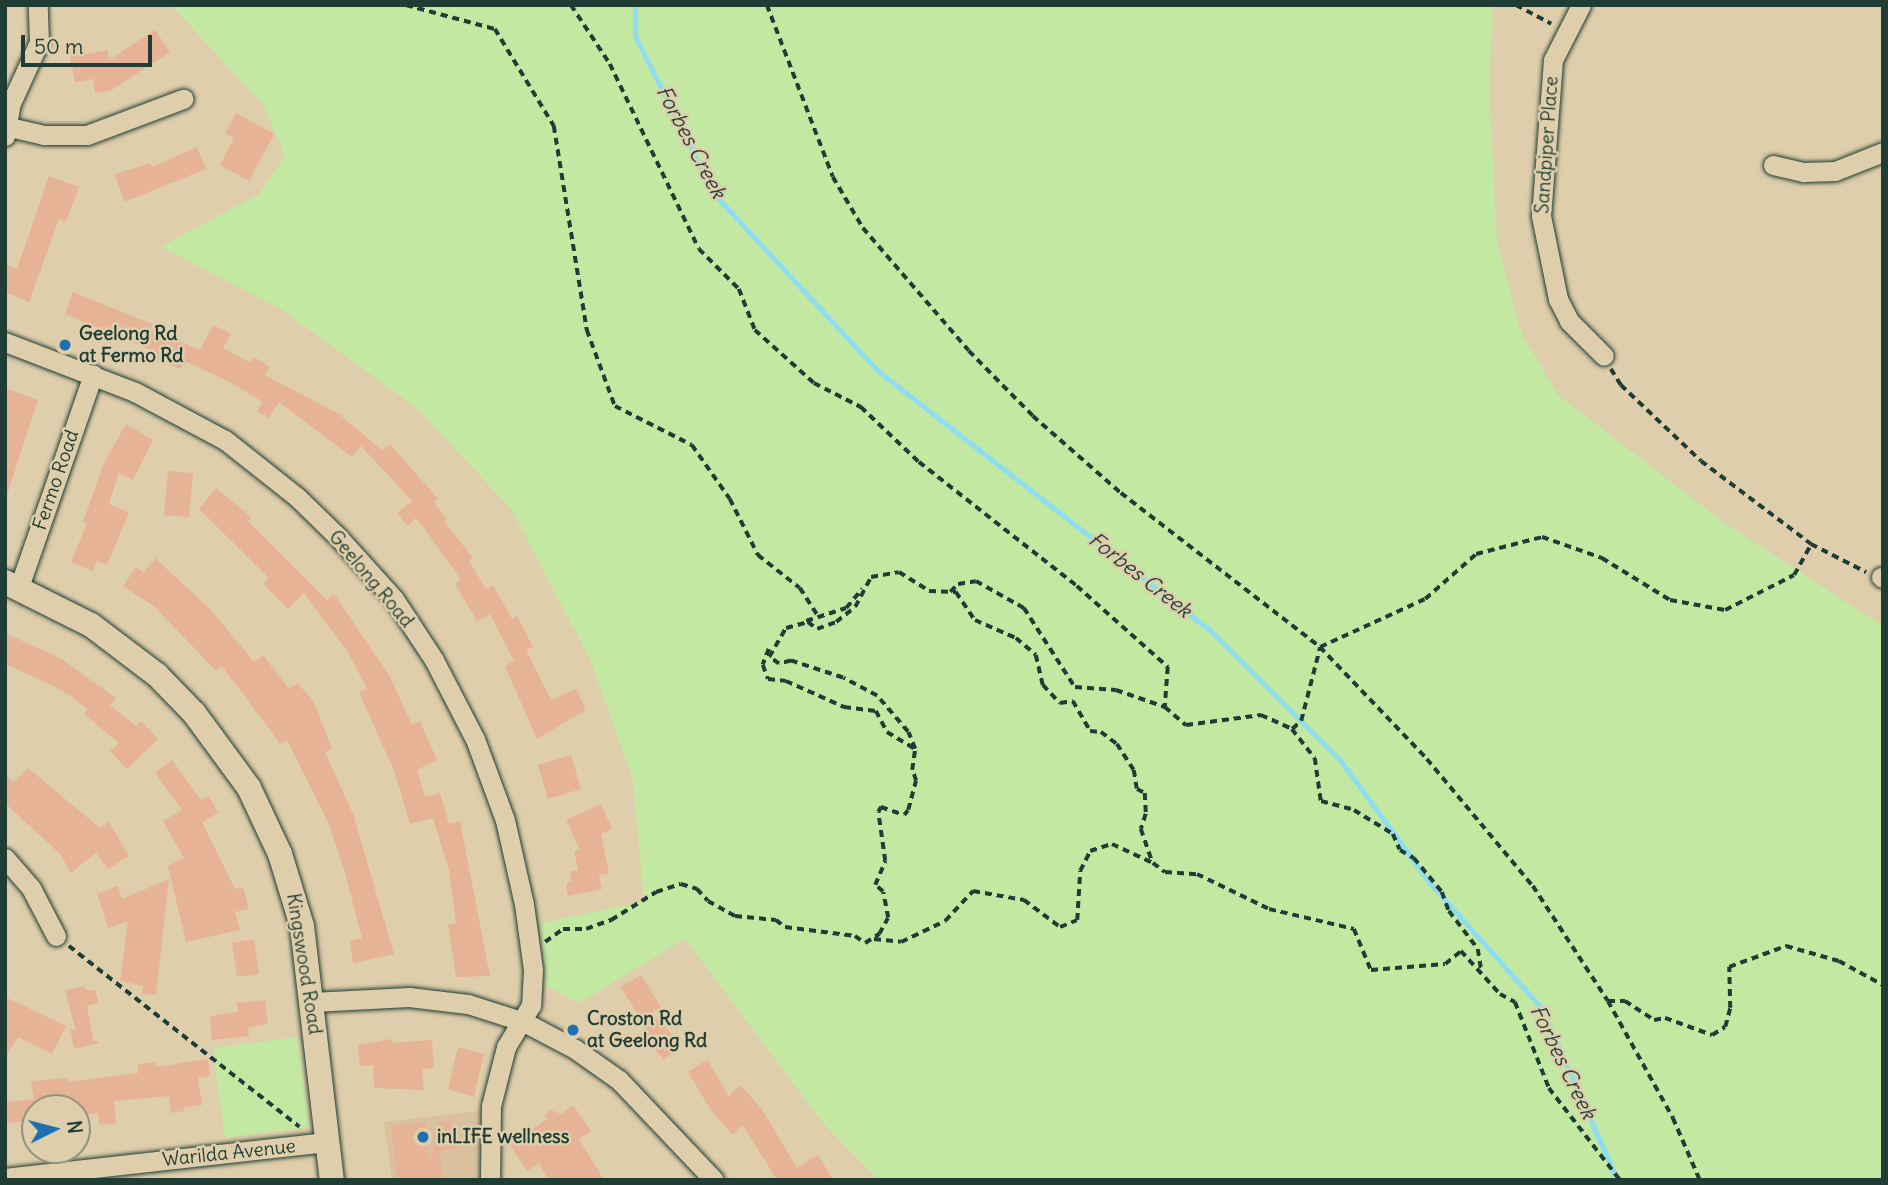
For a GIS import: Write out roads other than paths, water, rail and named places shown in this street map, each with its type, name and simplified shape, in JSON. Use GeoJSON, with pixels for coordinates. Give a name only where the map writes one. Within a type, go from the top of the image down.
{"type":"FeatureCollection","features":[{"type":"Feature","properties":{"kind":"street"},"geometry":{"type":"LineString","coordinates":[[5,136],[10,103],[38,42],[38,5]]}},
{"type":"Feature","properties":{"kind":"street","name":"Sandpiper Place"},"geometry":{"type":"LineString","coordinates":[[1581,5],[1565,31],[1550,83],[1541,187],[1543,243],[1558,299],[1569,321],[1604,356]]}},
{"type":"Feature","properties":{"kind":"street"},"geometry":{"type":"LineString","coordinates":[[6,126],[43,135],[87,135],[183,99]]}},
{"type":"Feature","properties":{"kind":"street"},"geometry":{"type":"LineString","coordinates":[[1773,165],[1804,172],[1835,171],[1883,152]]}},
{"type":"Feature","properties":{"kind":"street","name":"Geelong Road"},"geometry":{"type":"LineString","coordinates":[[5,342],[93,374],[165,406],[225,440],[297,497],[394,599],[454,695],[491,777],[515,856],[530,947],[534,991],[524,1022],[506,1047],[491,1106],[490,1180]]}},
{"type":"Feature","properties":{"kind":"street","name":"Fermo Road"},"geometry":{"type":"LineString","coordinates":[[12,584],[93,374]]}},
{"type":"Feature","properties":{"kind":"street","name":"Kingswood Road"},"geometry":{"type":"LineString","coordinates":[[12,584],[91,625],[128,651],[185,704],[221,747],[249,788],[284,864],[302,926],[332,1180]]}},
{"type":"Feature","properties":{"kind":"street"},"geometry":{"type":"LineString","coordinates":[[5,858],[31,888],[56,936]]}},
{"type":"Feature","properties":{"kind":"street"},"geometry":{"type":"LineString","coordinates":[[312,1002],[408,997],[468,1004],[524,1022],[575,1049],[619,1080],[714,1180]]}},
{"type":"Feature","properties":{"kind":"street","name":"Warilda Avenue"},"geometry":{"type":"LineString","coordinates":[[5,1178],[100,1174],[328,1142]]}},
{"type":"Feature","properties":{"kind":"waterway","name":"Forbes Creek"},"geometry":{"type":"LineString","coordinates":[[635,5],[635,36],[714,194],[878,371],[1211,631],[1340,760],[1429,882],[1542,1009],[1617,1180]]}},
{"type":"Feature","properties":{"kind":"place","name":"Geelong Rd at Fermo Rd"},"geometry":{"type":"Point","coordinates":[65,345]}},
{"type":"Feature","properties":{"kind":"place","name":"Croston Rd at Geelong Rd"},"geometry":{"type":"Point","coordinates":[573,1030]}},
{"type":"Feature","properties":{"kind":"place","name":"inLIFE wellness"},"geometry":{"type":"Point","coordinates":[423,1137]}}]}
